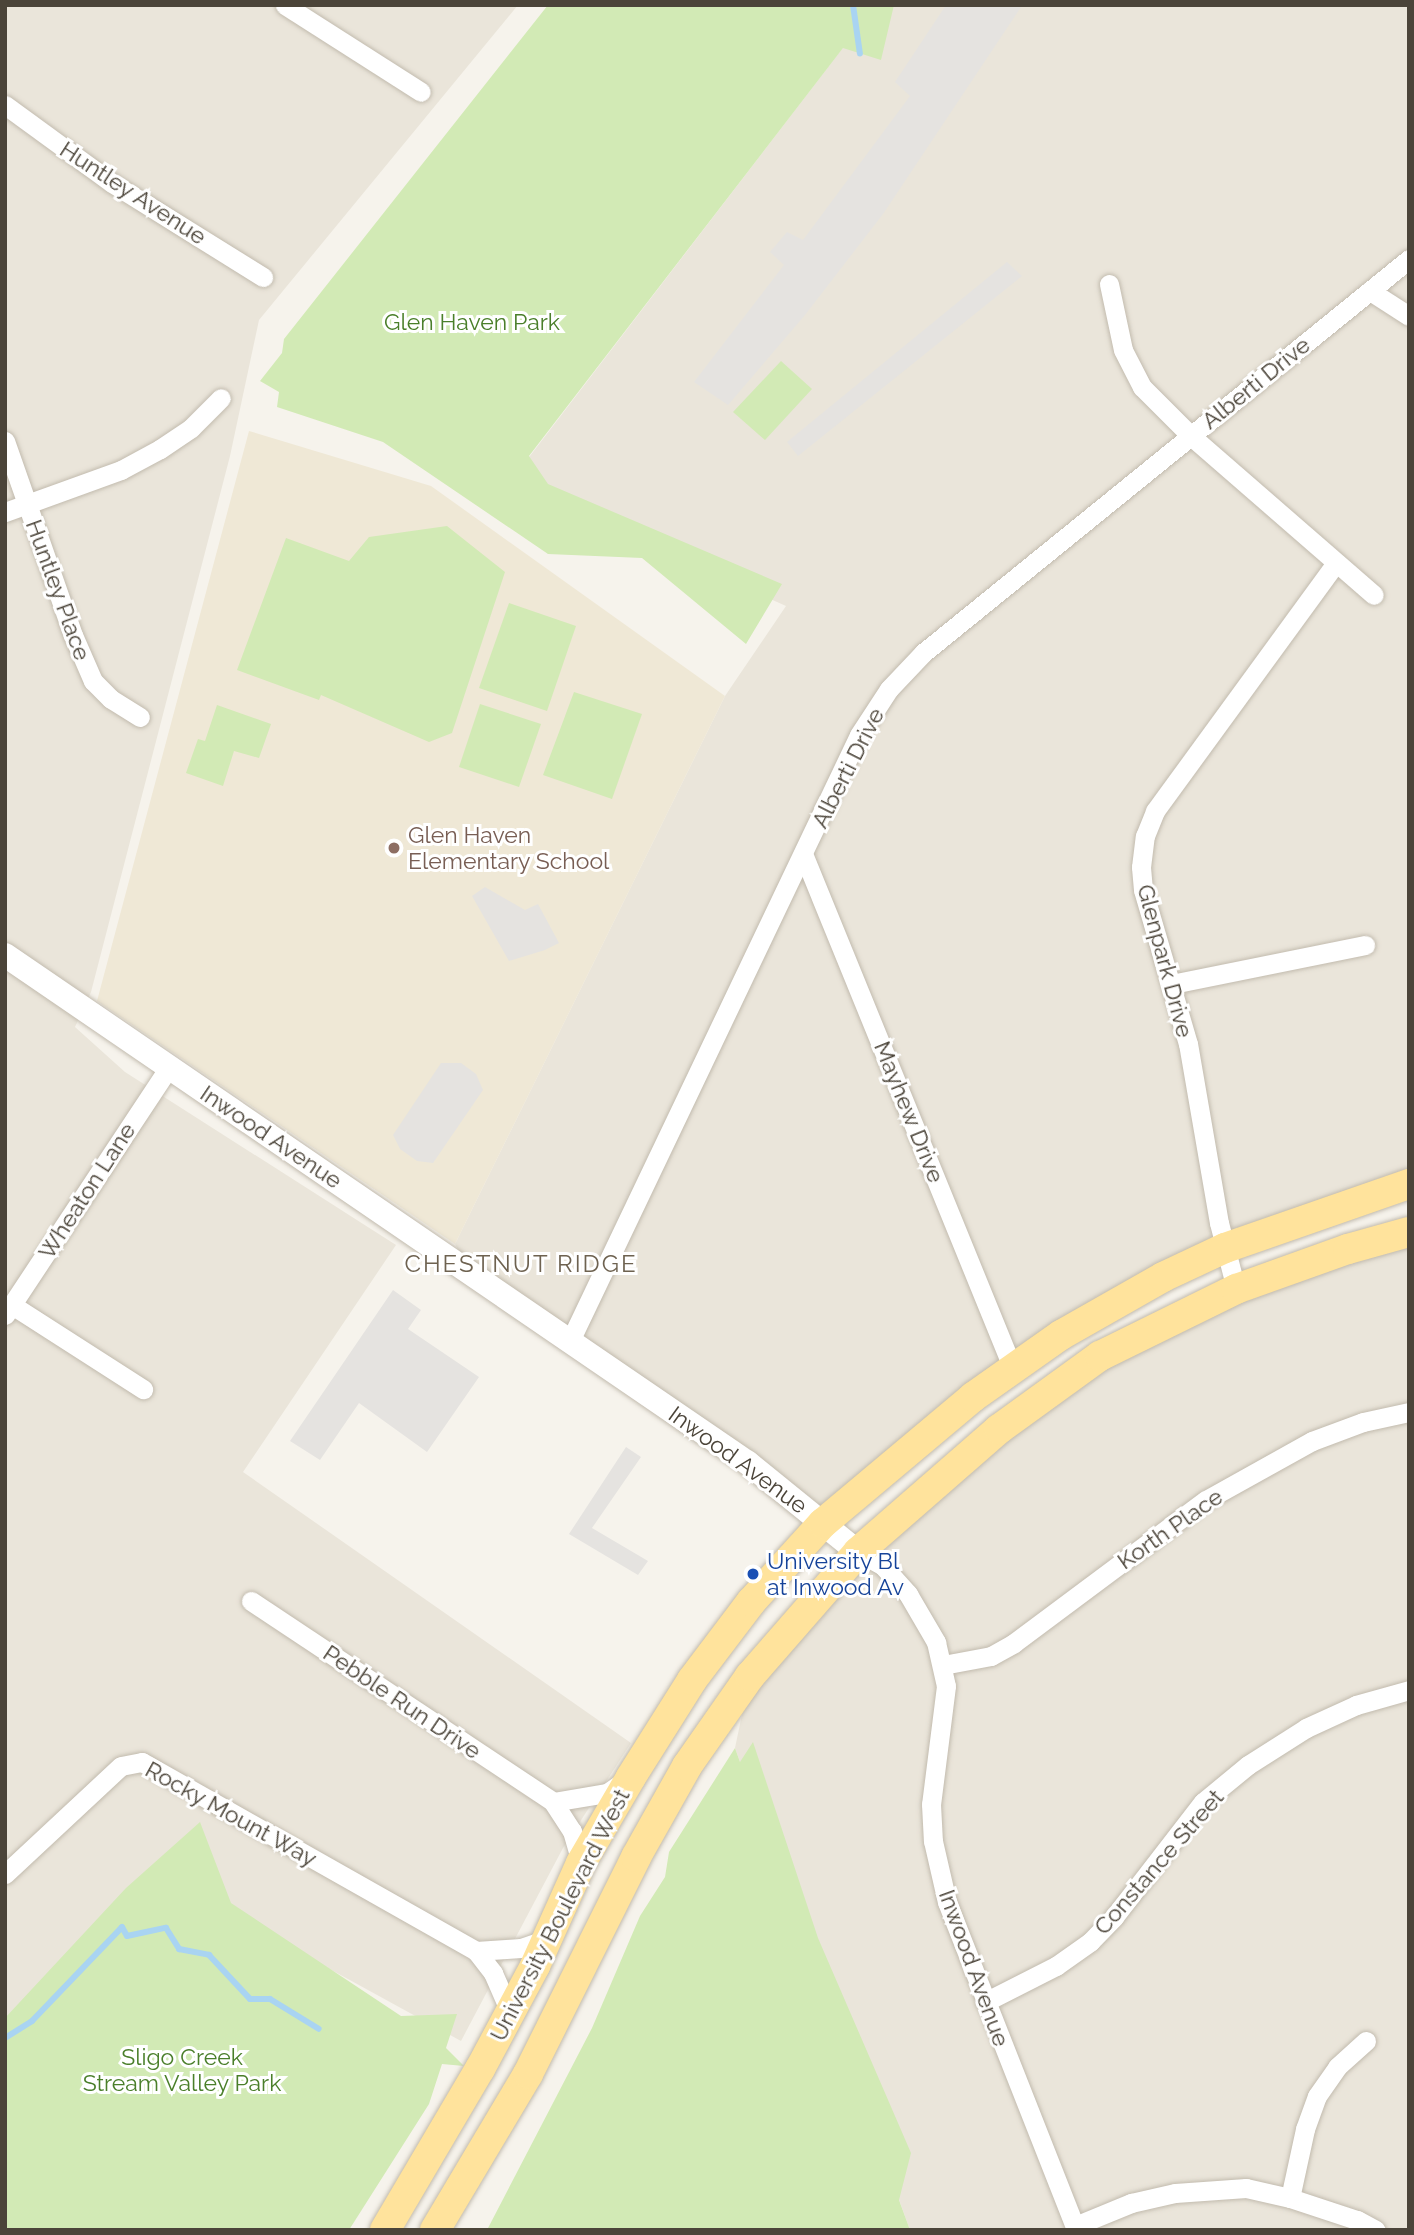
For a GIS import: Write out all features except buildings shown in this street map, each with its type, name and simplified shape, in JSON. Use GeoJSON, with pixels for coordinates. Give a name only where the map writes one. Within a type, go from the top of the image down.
{"type":"FeatureCollection","features":[{"type":"Feature","properties":{"kind":"main road","name":"University Boulevard West"},"geometry":{"type":"LineString","coordinates":[[384,2230],[425,2165],[510,2012],[547,1940],[581,1863],[631,1777],[706,1661],[751,1602],[822,1523],[972,1397],[1060,1335],[1151,1283],[1225,1248],[1409,1184]]}},
{"type":"Feature","properties":{"kind":"main road","name":"University Boulevard West"},"geometry":{"type":"LineString","coordinates":[[435,2230],[528,2074],[636,1857],[687,1766],[750,1676],[858,1552],[999,1429],[1100,1356],[1236,1289],[1348,1249],[1409,1232]]}},
{"type":"Feature","properties":{"kind":"street"},"geometry":{"type":"LineString","coordinates":[[285,5],[421,92]]}},
{"type":"Feature","properties":{"kind":"street","name":"Huntley Avenue"},"geometry":{"type":"LineString","coordinates":[[5,105],[111,183],[263,277]]}},
{"type":"Feature","properties":{"kind":"street","name":"Alberti Drive"},"geometry":{"type":"LineString","coordinates":[[570,1341],[804,856],[859,735],[889,689],[923,653],[1409,259]]}},
{"type":"Feature","properties":{"kind":"street"},"geometry":{"type":"LineString","coordinates":[[1109,284],[1123,350],[1142,387],[1191,436],[1374,595]]}},
{"type":"Feature","properties":{"kind":"street"},"geometry":{"type":"LineString","coordinates":[[1370,291],[1409,316]]}},
{"type":"Feature","properties":{"kind":"street"},"geometry":{"type":"LineString","coordinates":[[5,512],[121,470],[160,450],[191,428],[221,398]]}},
{"type":"Feature","properties":{"kind":"street","name":"Huntley Place"},"geometry":{"type":"LineString","coordinates":[[5,441],[73,635],[93,681],[111,699],[140,717]]}},
{"type":"Feature","properties":{"kind":"street","name":"Glenpark Drive"},"geometry":{"type":"LineString","coordinates":[[1236,1289],[1225,1248],[1188,1044],[1143,890],[1141,867],[1145,836],[1155,811],[1336,563]]}},
{"type":"Feature","properties":{"kind":"street","name":"Mayhew Drive"},"geometry":{"type":"LineString","coordinates":[[804,856],[1013,1369]]}},
{"type":"Feature","properties":{"kind":"street"},"geometry":{"type":"LineString","coordinates":[[1172,984],[1365,945]]}},
{"type":"Feature","properties":{"kind":"street","name":"Inwood Avenue"},"geometry":{"type":"LineString","coordinates":[[5,955],[748,1463],[858,1552],[882,1564],[908,1594],[936,1642],[946,1686],[931,1804],[933,1841],[947,1902],[1075,2228]]}},
{"type":"Feature","properties":{"kind":"street","name":"Wheaton Lane"},"geometry":{"type":"LineString","coordinates":[[9,1310],[169,1067]]}},
{"type":"Feature","properties":{"kind":"street"},"geometry":{"type":"LineString","coordinates":[[9,1310],[143,1389]]}},
{"type":"Feature","properties":{"kind":"street","name":"Korth Place"},"geometry":{"type":"LineString","coordinates":[[943,1665],[990,1656],[1014,1643],[1206,1500],[1312,1441],[1363,1422],[1409,1412]]}},
{"type":"Feature","properties":{"kind":"street","name":"Pebble Run Drive"},"geometry":{"type":"LineString","coordinates":[[251,1601],[553,1802],[572,1831],[581,1863]]}},
{"type":"Feature","properties":{"kind":"street","name":"Constance Street"},"geometry":{"type":"LineString","coordinates":[[985,2002],[1056,1966],[1090,1942],[1114,1917],[1203,1802],[1248,1765],[1319,1723],[1356,1705],[1409,1690]]}},
{"type":"Feature","properties":{"kind":"street","name":"Rocky Mount Way"},"geometry":{"type":"LineString","coordinates":[[5,1874],[121,1766],[142,1762],[476,1951],[493,1973],[510,2012]]}},
{"type":"Feature","properties":{"kind":"street"},"geometry":{"type":"LineString","coordinates":[[553,1802],[607,1793],[631,1777]]}},
{"type":"Feature","properties":{"kind":"street"},"geometry":{"type":"LineString","coordinates":[[476,1951],[521,1948],[547,1940]]}},
{"type":"Feature","properties":{"kind":"street"},"geometry":{"type":"LineString","coordinates":[[1290,2198],[1305,2129],[1317,2096],[1337,2067],[1366,2041]]}},
{"type":"Feature","properties":{"kind":"street"},"geometry":{"type":"LineString","coordinates":[[1075,2228],[1131,2203],[1175,2193],[1247,2188],[1290,2198],[1357,2220],[1376,2230]]}},
{"type":"Feature","properties":{"kind":"shaded area"},"geometry":{"type":"Polygon","coordinates":[[[5,5],[518,5],[259,320],[230,456],[91,992],[75,1027],[125,1072],[396,1245],[243,1472],[631,1743],[563,1848],[461,2041],[191,1893],[5,2022],[5,5]]]}},
{"type":"Feature","properties":{"kind":"shaded area"},"geometry":{"type":"Polygon","coordinates":[[[842,5],[1409,5],[1409,1184],[1163,1277],[823,1523],[471,1274],[455,1244],[725,696],[786,606],[510,482],[845,45],[842,5]]]}},
{"type":"Feature","properties":{"kind":"shaded area"},"geometry":{"type":"Polygon","coordinates":[[[946,5],[1021,7],[883,214],[805,315],[728,405],[694,382],[784,265],[770,252],[787,232],[803,240],[910,96],[895,82],[946,5]]]}},
{"type":"Feature","properties":{"kind":"shaded area"},"geometry":{"type":"Polygon","coordinates":[[[1007,262],[1022,276],[798,456],[787,442],[1007,262]]]}},
{"type":"Feature","properties":{"kind":"shaded area","name":"Glen Haven Elementary School"},"geometry":{"type":"Polygon","coordinates":[[[249,431],[431,486],[725,696],[455,1244],[97,1001],[249,431]]]}},
{"type":"Feature","properties":{"kind":"shaded area"},"geometry":{"type":"Polygon","coordinates":[[[485,887],[525,910],[538,904],[559,943],[509,961],[472,896],[485,887]]]}},
{"type":"Feature","properties":{"kind":"shaded area"},"geometry":{"type":"Polygon","coordinates":[[[441,1063],[461,1063],[476,1074],[483,1090],[433,1163],[417,1161],[400,1149],[393,1135],[441,1063]]]}},
{"type":"Feature","properties":{"kind":"shaded area"},"geometry":{"type":"Polygon","coordinates":[[[1409,1234],[1409,2230],[910,2230],[735,1748],[750,1676],[804,1611],[1100,1356],[1409,1234]]]}},
{"type":"Feature","properties":{"kind":"shaded area"},"geometry":{"type":"Polygon","coordinates":[[[393,1290],[421,1310],[408,1329],[479,1377],[427,1452],[359,1403],[320,1460],[290,1441],[393,1290]]]}},
{"type":"Feature","properties":{"kind":"shaded area"},"geometry":{"type":"Polygon","coordinates":[[[626,1447],[641,1457],[592,1528],[648,1561],[638,1575],[569,1534],[626,1447]]]}},
{"type":"Feature","properties":{"kind":"green space","name":"Glen Haven Park"},"geometry":{"type":"Polygon","coordinates":[[[548,5],[894,5],[881,60],[843,48],[529,456],[548,484],[782,584],[746,644],[642,558],[548,554],[383,442],[277,407],[279,392],[260,381],[282,353],[284,339],[548,5]]]}},
{"type":"Feature","properties":{"kind":"green space"},"geometry":{"type":"Polygon","coordinates":[[[781,361],[812,389],[765,440],[733,412],[781,361]]]}},
{"type":"Feature","properties":{"kind":"green space"},"geometry":{"type":"Polygon","coordinates":[[[447,526],[505,572],[452,733],[429,742],[321,695],[319,700],[237,670],[286,538],[349,561],[369,537],[447,526]]]}},
{"type":"Feature","properties":{"kind":"green space"},"geometry":{"type":"Polygon","coordinates":[[[509,603],[576,626],[547,711],[479,688],[509,603]]]}},
{"type":"Feature","properties":{"kind":"green space"},"geometry":{"type":"Polygon","coordinates":[[[574,692],[642,714],[612,799],[543,775],[574,692]]]}},
{"type":"Feature","properties":{"kind":"green space"},"geometry":{"type":"Polygon","coordinates":[[[480,704],[541,724],[519,787],[459,767],[480,704]]]}},
{"type":"Feature","properties":{"kind":"green space"},"geometry":{"type":"Polygon","coordinates":[[[217,705],[271,724],[259,758],[234,751],[223,786],[186,773],[198,739],[205,741],[217,705]]]}},
{"type":"Feature","properties":{"kind":"green space"},"geometry":{"type":"Polygon","coordinates":[[[753,1742],[818,1938],[911,2153],[899,2200],[910,2230],[487,2230],[592,2028],[640,1916],[665,1877],[669,1852],[735,1748],[740,1762],[753,1742]]]}},
{"type":"Feature","properties":{"kind":"green space","name":"Sligo Creek Stream Valley Park"},"geometry":{"type":"Polygon","coordinates":[[[200,1822],[231,1903],[401,2016],[457,2014],[446,2048],[464,2066],[442,2064],[429,2104],[349,2230],[5,2230],[5,2018],[126,1888],[200,1822]]]}},
{"type":"Feature","properties":{"kind":"waterway"},"geometry":{"type":"LineString","coordinates":[[853,5],[860,54]]}},
{"type":"Feature","properties":{"kind":"waterway"},"geometry":{"type":"LineString","coordinates":[[5,2038],[32,2021],[122,1927],[127,1936],[166,1928],[179,1949],[209,1955],[250,1999],[270,1999],[319,2029]]}},
{"type":"Feature","properties":{"kind":"place","name":"Glen Haven Elementary School"},"geometry":{"type":"Point","coordinates":[394,848]}},
{"type":"Feature","properties":{"kind":"place","name":"University Bl at Inwood Av"},"geometry":{"type":"Point","coordinates":[753,1574]}},
{"type":"Feature","properties":{"kind":"district","name":"CHESTNUT RIDGE"},"geometry":{"type":"Point","coordinates":[521,1264]}}]}
